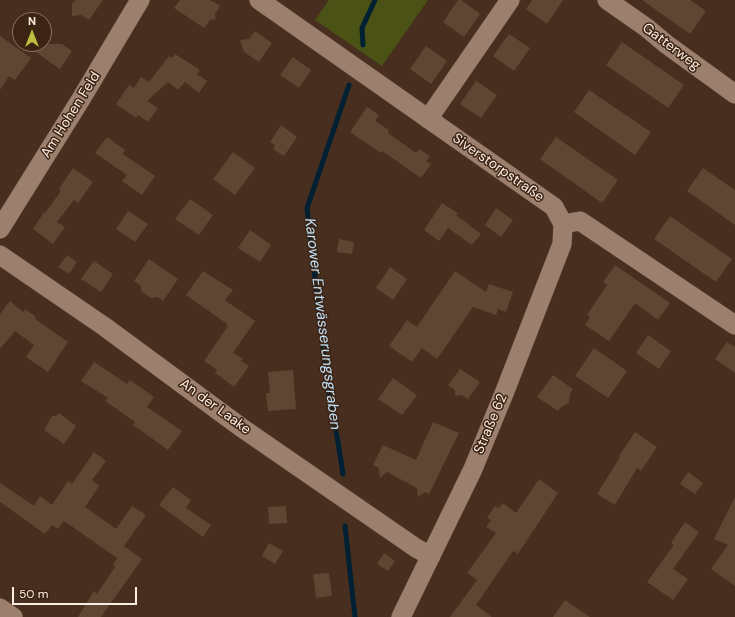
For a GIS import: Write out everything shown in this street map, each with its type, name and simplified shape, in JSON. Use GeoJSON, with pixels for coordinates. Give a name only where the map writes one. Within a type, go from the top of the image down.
{"type":"FeatureCollection","features":[{"type":"Feature","properties":{"kind":"street","name":"Am Hohen Feld"},"geometry":{"type":"LineString","coordinates":[[0,229],[93,80],[140,0]]}},
{"type":"Feature","properties":{"kind":"street","name":"Siverstorpstraße"},"geometry":{"type":"LineString","coordinates":[[259,0],[554,207],[563,224]]}},
{"type":"Feature","properties":{"kind":"street"},"geometry":{"type":"LineString","coordinates":[[428,119],[510,0]]}},
{"type":"Feature","properties":{"kind":"street","name":"Gatterweg"},"geometry":{"type":"LineString","coordinates":[[607,0],[735,94]]}},
{"type":"Feature","properties":{"kind":"street"},"geometry":{"type":"LineString","coordinates":[[563,224],[580,221],[735,325]]}},
{"type":"Feature","properties":{"kind":"street","name":"Straße 62"},"geometry":{"type":"LineString","coordinates":[[401,617],[473,469],[562,244],[563,224]]}},
{"type":"Feature","properties":{"kind":"street","name":"An der Laake"},"geometry":{"type":"LineString","coordinates":[[0,256],[105,327],[268,446],[416,548],[431,556]]}},
{"type":"Feature","properties":{"kind":"street"},"geometry":{"type":"LineString","coordinates":[[0,608],[13,617]]}},
{"type":"Feature","properties":{"kind":"green space"},"geometry":{"type":"Polygon","coordinates":[[[329,0],[428,0],[382,66],[315,20],[329,0]]]}},
{"type":"Feature","properties":{"kind":"building"},"geometry":{"type":"Polygon","coordinates":[[[76,0],[103,0],[89,20],[81,15],[72,16],[72,4],[76,0]]]}},
{"type":"Feature","properties":{"kind":"building"},"geometry":{"type":"Polygon","coordinates":[[[180,0],[210,0],[220,6],[215,14],[216,19],[210,20],[204,28],[174,8],[180,0]]]}},
{"type":"Feature","properties":{"kind":"building"},"geometry":{"type":"Polygon","coordinates":[[[458,0],[461,0],[480,14],[464,37],[443,22],[458,0]]]}},
{"type":"Feature","properties":{"kind":"building"},"geometry":{"type":"Polygon","coordinates":[[[532,0],[563,0],[547,24],[526,9],[532,0]]]}},
{"type":"Feature","properties":{"kind":"building"},"geometry":{"type":"Polygon","coordinates":[[[642,0],[690,0],[706,11],[690,34],[642,0]]]}},
{"type":"Feature","properties":{"kind":"building"},"geometry":{"type":"Polygon","coordinates":[[[255,31],[272,43],[259,62],[244,52],[240,40],[249,39],[255,31]]]}},
{"type":"Feature","properties":{"kind":"building"},"geometry":{"type":"Polygon","coordinates":[[[509,34],[530,48],[514,71],[493,56],[509,34]]]}},
{"type":"Feature","properties":{"kind":"building"},"geometry":{"type":"Polygon","coordinates":[[[0,36],[12,45],[12,52],[23,52],[31,58],[15,80],[9,76],[0,90],[0,36]]]}},
{"type":"Feature","properties":{"kind":"building"},"geometry":{"type":"Polygon","coordinates":[[[622,42],[684,85],[668,108],[606,65],[622,42]]]}},
{"type":"Feature","properties":{"kind":"building"},"geometry":{"type":"Polygon","coordinates":[[[52,44],[62,44],[72,51],[60,69],[36,52],[52,52],[52,44]]]}},
{"type":"Feature","properties":{"kind":"building"},"geometry":{"type":"Polygon","coordinates":[[[426,46],[447,61],[431,84],[410,69],[426,46]]]}},
{"type":"Feature","properties":{"kind":"building"},"geometry":{"type":"Polygon","coordinates":[[[175,54],[200,70],[197,74],[207,81],[199,93],[185,82],[178,90],[168,82],[147,101],[158,108],[148,122],[138,115],[136,118],[116,104],[129,85],[134,88],[141,77],[149,82],[169,56],[172,58],[175,54]]]}},
{"type":"Feature","properties":{"kind":"building"},"geometry":{"type":"Polygon","coordinates":[[[293,57],[311,70],[299,88],[280,75],[293,57]]]}},
{"type":"Feature","properties":{"kind":"building"},"geometry":{"type":"Polygon","coordinates":[[[476,81],[497,95],[481,118],[460,104],[476,81]]]}},
{"type":"Feature","properties":{"kind":"building"},"geometry":{"type":"Polygon","coordinates":[[[589,90],[651,132],[635,155],[574,112],[589,90]]]}},
{"type":"Feature","properties":{"kind":"building"},"geometry":{"type":"Polygon","coordinates":[[[367,107],[379,115],[375,121],[389,130],[388,133],[416,153],[419,149],[430,156],[426,161],[431,164],[421,178],[382,151],[381,153],[350,132],[367,107]]]}},
{"type":"Feature","properties":{"kind":"building"},"geometry":{"type":"Polygon","coordinates":[[[281,125],[297,137],[284,156],[273,149],[275,145],[270,142],[281,125]]]}},
{"type":"Feature","properties":{"kind":"building"},"geometry":{"type":"Polygon","coordinates":[[[107,137],[125,150],[123,154],[155,176],[142,195],[122,181],[127,175],[95,153],[107,137]]]}},
{"type":"Feature","properties":{"kind":"building"},"geometry":{"type":"Polygon","coordinates":[[[556,137],[618,180],[602,203],[540,159],[556,137]]]}},
{"type":"Feature","properties":{"kind":"building"},"geometry":{"type":"Polygon","coordinates":[[[233,152],[255,168],[235,195],[213,179],[233,152]]]}},
{"type":"Feature","properties":{"kind":"building"},"geometry":{"type":"Polygon","coordinates":[[[73,168],[93,182],[78,203],[74,200],[57,222],[65,227],[53,244],[33,229],[44,212],[45,213],[61,191],[59,189],[73,168]]]}},
{"type":"Feature","properties":{"kind":"building"},"geometry":{"type":"Polygon","coordinates":[[[703,168],[735,190],[735,225],[687,191],[703,168]]]}},
{"type":"Feature","properties":{"kind":"building"},"geometry":{"type":"Polygon","coordinates":[[[190,199],[213,215],[199,235],[175,219],[190,199]]]}},
{"type":"Feature","properties":{"kind":"building"},"geometry":{"type":"Polygon","coordinates":[[[442,203],[458,213],[456,215],[481,234],[472,245],[448,228],[439,241],[424,230],[442,203]]]}},
{"type":"Feature","properties":{"kind":"building"},"geometry":{"type":"Polygon","coordinates":[[[496,208],[513,220],[501,237],[485,225],[496,208]]]}},
{"type":"Feature","properties":{"kind":"building"},"geometry":{"type":"Polygon","coordinates":[[[128,211],[148,224],[135,242],[116,229],[128,211]]]}},
{"type":"Feature","properties":{"kind":"building"},"geometry":{"type":"Polygon","coordinates":[[[670,216],[732,259],[716,282],[654,239],[670,216]]]}},
{"type":"Feature","properties":{"kind":"building"},"geometry":{"type":"Polygon","coordinates":[[[250,230],[271,245],[260,262],[238,248],[250,230]]]}},
{"type":"Feature","properties":{"kind":"building"},"geometry":{"type":"Polygon","coordinates":[[[339,239],[354,242],[352,254],[337,252],[339,239]]]}},
{"type":"Feature","properties":{"kind":"building"},"geometry":{"type":"Polygon","coordinates":[[[67,255],[77,262],[69,274],[58,267],[67,255]]]}},
{"type":"Feature","properties":{"kind":"building"},"geometry":{"type":"Polygon","coordinates":[[[149,259],[178,279],[163,301],[158,297],[151,298],[142,292],[140,285],[134,281],[149,259]]]}},
{"type":"Feature","properties":{"kind":"building"},"geometry":{"type":"Polygon","coordinates":[[[94,261],[113,274],[101,292],[81,279],[94,261]]]}},
{"type":"Feature","properties":{"kind":"building"},"geometry":{"type":"Polygon","coordinates":[[[615,265],[670,303],[658,320],[635,303],[609,341],[585,325],[590,317],[587,315],[607,285],[603,282],[615,265]]]}},
{"type":"Feature","properties":{"kind":"building"},"geometry":{"type":"Polygon","coordinates":[[[390,267],[407,279],[393,300],[376,288],[390,267]]]}},
{"type":"Feature","properties":{"kind":"building"},"geometry":{"type":"Polygon","coordinates":[[[203,271],[233,290],[225,300],[255,321],[233,353],[243,359],[241,361],[249,366],[234,387],[215,373],[217,370],[204,361],[228,326],[226,325],[227,324],[186,295],[203,271]]]}},
{"type":"Feature","properties":{"kind":"building"},"geometry":{"type":"Polygon","coordinates":[[[455,271],[486,292],[489,284],[513,292],[506,312],[498,309],[496,315],[473,307],[437,359],[422,348],[412,362],[389,346],[407,320],[417,327],[455,271]]]}},
{"type":"Feature","properties":{"kind":"building"},"geometry":{"type":"Polygon","coordinates":[[[10,301],[23,312],[25,309],[36,317],[35,319],[68,342],[48,372],[26,357],[34,345],[15,331],[0,349],[0,314],[10,301]]]}},
{"type":"Feature","properties":{"kind":"building"},"geometry":{"type":"Polygon","coordinates":[[[648,335],[671,351],[659,369],[636,353],[648,335]]]}},
{"type":"Feature","properties":{"kind":"building"},"geometry":{"type":"Polygon","coordinates":[[[727,342],[735,347],[735,373],[715,359],[727,342]]]}},
{"type":"Feature","properties":{"kind":"building"},"geometry":{"type":"Polygon","coordinates":[[[594,348],[627,371],[608,398],[575,376],[594,348]]]}},
{"type":"Feature","properties":{"kind":"building"},"geometry":{"type":"Polygon","coordinates":[[[94,362],[127,384],[130,380],[154,397],[147,407],[182,431],[168,450],[133,425],[135,422],[105,401],[108,398],[81,381],[94,362]]]}},
{"type":"Feature","properties":{"kind":"building"},"geometry":{"type":"Polygon","coordinates":[[[460,369],[480,382],[468,399],[462,395],[455,396],[455,390],[448,385],[460,369]]]}},
{"type":"Feature","properties":{"kind":"building"},"geometry":{"type":"Polygon","coordinates":[[[293,370],[296,409],[268,411],[266,393],[270,393],[268,372],[293,370]]]}},
{"type":"Feature","properties":{"kind":"building"},"geometry":{"type":"Polygon","coordinates":[[[553,375],[573,389],[570,394],[569,403],[561,407],[558,411],[537,397],[553,375]]]}},
{"type":"Feature","properties":{"kind":"building"},"geometry":{"type":"Polygon","coordinates":[[[393,378],[417,395],[402,415],[378,399],[393,378]]]}},
{"type":"Feature","properties":{"kind":"building"},"geometry":{"type":"Polygon","coordinates":[[[59,413],[76,426],[64,444],[44,430],[52,416],[56,416],[59,413]]]}},
{"type":"Feature","properties":{"kind":"building"},"geometry":{"type":"Polygon","coordinates":[[[433,422],[459,433],[429,494],[425,492],[418,497],[417,488],[387,472],[380,478],[379,468],[373,465],[383,445],[416,460],[433,422]]]}},
{"type":"Feature","properties":{"kind":"building"},"geometry":{"type":"Polygon","coordinates":[[[635,432],[657,447],[641,471],[637,468],[615,505],[597,494],[635,432]]]}},
{"type":"Feature","properties":{"kind":"building"},"geometry":{"type":"Polygon","coordinates":[[[94,452],[106,461],[92,480],[99,486],[85,507],[116,529],[132,506],[146,515],[124,546],[142,559],[101,617],[78,617],[94,591],[97,594],[115,567],[113,565],[117,558],[64,521],[58,529],[52,525],[45,534],[0,502],[0,483],[34,506],[40,496],[52,505],[68,481],[72,484],[94,452]]]}},
{"type":"Feature","properties":{"kind":"building"},"geometry":{"type":"Polygon","coordinates":[[[688,472],[703,483],[695,494],[680,484],[688,472]]]}},
{"type":"Feature","properties":{"kind":"building"},"geometry":{"type":"Polygon","coordinates":[[[539,479],[558,493],[518,554],[513,551],[476,605],[492,617],[450,617],[477,580],[467,573],[496,533],[486,527],[491,520],[487,518],[495,506],[499,508],[503,503],[516,513],[539,479]]]}},
{"type":"Feature","properties":{"kind":"building"},"geometry":{"type":"Polygon","coordinates":[[[173,487],[191,500],[186,508],[211,525],[203,537],[159,505],[173,487]]]}},
{"type":"Feature","properties":{"kind":"building"},"geometry":{"type":"Polygon","coordinates":[[[735,497],[735,586],[711,569],[728,545],[714,539],[735,497]]]}},
{"type":"Feature","properties":{"kind":"building"},"geometry":{"type":"Polygon","coordinates":[[[286,506],[287,523],[269,524],[268,507],[286,506]]]}},
{"type":"Feature","properties":{"kind":"building"},"geometry":{"type":"Polygon","coordinates":[[[685,522],[699,532],[673,569],[688,579],[673,600],[647,582],[674,545],[671,543],[685,522]]]}},
{"type":"Feature","properties":{"kind":"building"},"geometry":{"type":"Polygon","coordinates":[[[269,543],[283,551],[275,564],[262,556],[269,543]]]}},
{"type":"Feature","properties":{"kind":"building"},"geometry":{"type":"Polygon","coordinates":[[[384,553],[395,561],[388,571],[377,564],[384,553]]]}},
{"type":"Feature","properties":{"kind":"building"},"geometry":{"type":"Polygon","coordinates":[[[329,573],[332,596],[316,598],[313,574],[329,573]]]}},
{"type":"Feature","properties":{"kind":"building"},"geometry":{"type":"Polygon","coordinates":[[[565,600],[590,617],[553,617],[565,600]]]}},
{"type":"Feature","properties":{"kind":"waterway","name":"Karower Entwässerungsgraben"},"geometry":{"type":"LineString","coordinates":[[363,45],[362,28],[375,0]]}},
{"type":"Feature","properties":{"kind":"waterway","name":"Karower Entwässerungsgraben"},"geometry":{"type":"LineString","coordinates":[[343,474],[328,390],[307,208],[349,85]]}},
{"type":"Feature","properties":{"kind":"waterway","name":"Karower Entwässerungsgraben"},"geometry":{"type":"LineString","coordinates":[[345,526],[355,617]]}}]}
